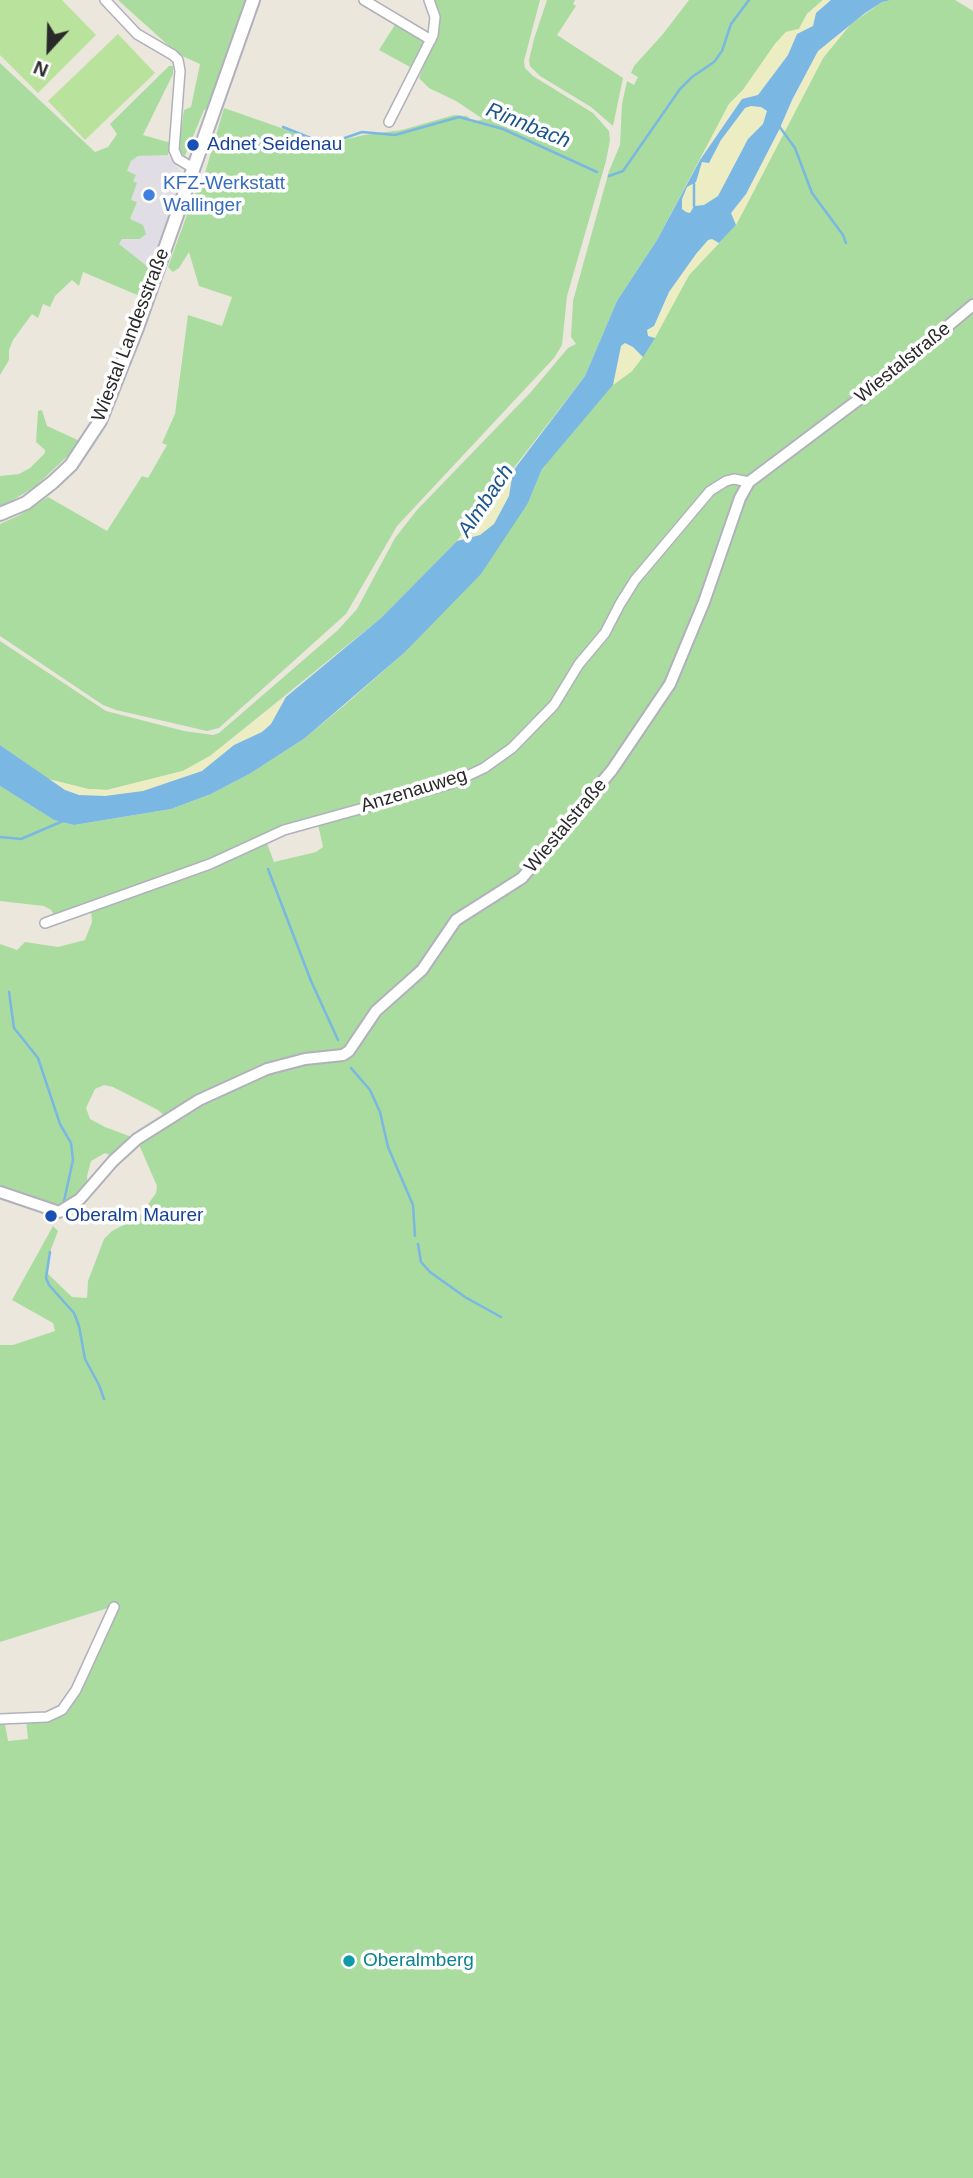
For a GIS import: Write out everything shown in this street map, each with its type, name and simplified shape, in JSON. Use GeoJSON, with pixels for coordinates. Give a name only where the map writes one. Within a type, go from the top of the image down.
{"type":"FeatureCollection","features":[{"type":"Feature","properties":{"kind":"main road","name":"Wiestal Landesstraße"},"geometry":{"type":"LineString","coordinates":[[0,514],[26,503],[53,482],[71,465],[97,426],[137,327],[253,0]]}},
{"type":"Feature","properties":{"kind":"street"},"geometry":{"type":"LineString","coordinates":[[105,0],[137,34],[178,60],[180,71],[174,150],[178,159],[192,168]]}},
{"type":"Feature","properties":{"kind":"street"},"geometry":{"type":"LineString","coordinates":[[364,0],[431,40]]}},
{"type":"Feature","properties":{"kind":"street"},"geometry":{"type":"LineString","coordinates":[[389,122],[431,40],[435,23],[429,0]]}},
{"type":"Feature","properties":{"kind":"street","name":"Wiestalstraße"},"geometry":{"type":"LineString","coordinates":[[0,1192],[59,1212],[80,1199],[113,1161],[137,1139],[188,1106],[267,1069],[304,1059],[342,1055],[349,1051],[376,1011],[422,970],[456,920],[522,878],[612,770],[670,684],[697,622],[740,498],[749,482],[870,391],[973,305]]}},
{"type":"Feature","properties":{"kind":"street","name":"Anzenauweg"},"geometry":{"type":"LineString","coordinates":[[45,923],[210,864],[284,830],[450,784],[484,768],[512,748],[554,705],[579,664],[606,633],[635,580],[710,491],[734,479],[749,482]]}},
{"type":"Feature","properties":{"kind":"street"},"geometry":{"type":"LineString","coordinates":[[0,1719],[47,1717],[61,1710],[76,1690],[114,1608]]}},
{"type":"Feature","properties":{"kind":"shaded area"},"geometry":{"type":"Polygon","coordinates":[[[148,154],[168,155],[184,176],[152,270],[119,244],[122,239],[140,239],[130,220],[136,203],[130,200],[133,182],[127,171],[131,161],[148,154]]]}},
{"type":"Feature","properties":{"kind":"green space"},"geometry":{"type":"Polygon","coordinates":[[[0,0],[62,0],[96,35],[38,93],[0,55],[0,0]]]}},
{"type":"Feature","properties":{"kind":"green space"},"geometry":{"type":"Polygon","coordinates":[[[118,0],[248,0],[208,109],[204,110],[185,156],[181,153],[179,144],[184,110],[191,107],[200,64],[178,54],[118,0]]]}},
{"type":"Feature","properties":{"kind":"green space"},"geometry":{"type":"Polygon","coordinates":[[[433,0],[540,0],[524,61],[525,68],[533,76],[593,113],[609,131],[606,161],[567,296],[562,345],[554,358],[397,526],[346,614],[219,728],[207,731],[103,705],[0,636],[0,524],[48,497],[107,531],[142,476],[148,478],[167,445],[162,443],[175,414],[188,315],[222,326],[232,297],[199,286],[189,252],[179,268],[173,272],[168,267],[205,173],[224,108],[327,144],[402,130],[454,115],[467,116],[473,122],[483,119],[456,101],[429,88],[419,78],[439,28],[440,19],[433,0]]]}},
{"type":"Feature","properties":{"kind":"green space"},"geometry":{"type":"Polygon","coordinates":[[[547,0],[575,0],[573,4],[576,6],[557,35],[623,78],[613,126],[591,107],[540,76],[530,66],[534,39],[547,0]]]}},
{"type":"Feature","properties":{"kind":"green space"},"geometry":{"type":"Polygon","coordinates":[[[689,0],[823,0],[807,14],[799,29],[786,32],[775,44],[743,90],[729,104],[657,240],[617,301],[585,376],[457,541],[381,618],[210,756],[183,771],[107,790],[88,789],[48,779],[0,745],[0,641],[106,711],[184,731],[213,735],[219,733],[338,630],[357,609],[395,538],[417,510],[530,393],[568,348],[576,344],[571,337],[573,301],[609,171],[620,145],[622,104],[627,81],[634,85],[638,77],[631,73],[634,66],[689,0]]]}},
{"type":"Feature","properties":{"kind":"green space"},"geometry":{"type":"Polygon","coordinates":[[[955,0],[973,11],[973,2178],[0,2178],[0,1719],[4,1719],[8,1741],[28,1739],[26,1719],[47,1717],[69,1701],[111,1607],[0,1642],[0,1345],[13,1345],[55,1331],[53,1323],[12,1300],[53,1226],[58,1231],[50,1252],[47,1273],[72,1297],[87,1298],[88,1281],[104,1239],[112,1231],[139,1217],[156,1193],[157,1186],[137,1140],[113,1156],[105,1153],[91,1161],[87,1176],[88,1190],[59,1212],[0,1192],[0,944],[17,950],[25,942],[58,947],[85,940],[92,922],[91,910],[56,919],[51,910],[44,906],[0,901],[0,786],[54,820],[74,825],[171,809],[211,794],[251,773],[305,738],[404,653],[528,503],[542,469],[551,456],[613,385],[632,371],[649,347],[689,275],[736,225],[823,58],[851,24],[882,2],[955,0]],[[317,820],[265,838],[274,862],[316,852],[323,847],[317,820]],[[104,1085],[95,1089],[86,1108],[90,1119],[105,1127],[137,1139],[167,1118],[158,1110],[104,1085]]]}},
{"type":"Feature","properties":{"kind":"green space"},"geometry":{"type":"Polygon","coordinates":[[[396,23],[425,41],[412,68],[379,50],[396,23]]]}},
{"type":"Feature","properties":{"kind":"green space"},"geometry":{"type":"Polygon","coordinates":[[[118,34],[155,73],[85,140],[48,101],[118,34]]]}},
{"type":"Feature","properties":{"kind":"green space"},"geometry":{"type":"Polygon","coordinates":[[[0,63],[95,152],[108,147],[117,134],[110,124],[169,66],[173,66],[173,74],[143,135],[171,143],[168,155],[138,156],[131,161],[127,171],[136,175],[133,181],[137,183],[131,200],[137,202],[130,219],[143,225],[146,234],[140,239],[122,239],[119,244],[152,270],[142,297],[83,272],[79,286],[72,280],[55,296],[50,307],[43,304],[38,318],[32,314],[13,340],[9,360],[0,375],[0,63]]]}},
{"type":"Feature","properties":{"kind":"green space"},"geometry":{"type":"Polygon","coordinates":[[[42,410],[47,426],[80,441],[80,444],[36,486],[0,508],[0,476],[19,474],[30,468],[45,453],[36,442],[38,411],[42,410]]]}},
{"type":"Feature","properties":{"kind":"sand"},"geometry":{"type":"Polygon","coordinates":[[[823,0],[831,0],[816,13],[813,26],[797,34],[788,55],[758,95],[731,113],[700,160],[729,104],[743,90],[775,44],[786,32],[799,29],[807,14],[823,0]]]}},
{"type":"Feature","properties":{"kind":"sand"},"geometry":{"type":"Polygon","coordinates":[[[842,34],[823,58],[736,225],[731,214],[746,194],[809,67],[827,42],[842,34]]]}},
{"type":"Feature","properties":{"kind":"sand"},"geometry":{"type":"Polygon","coordinates":[[[751,106],[768,111],[763,124],[755,131],[718,196],[704,205],[694,206],[690,213],[686,212],[682,209],[682,199],[687,187],[697,176],[702,162],[709,163],[721,140],[745,108],[751,106]]]}},
{"type":"Feature","properties":{"kind":"sand"},"geometry":{"type":"Polygon","coordinates":[[[712,239],[719,243],[689,275],[655,338],[648,336],[647,330],[654,326],[669,292],[696,254],[712,239]]]}},
{"type":"Feature","properties":{"kind":"sand"},"geometry":{"type":"Polygon","coordinates":[[[625,343],[643,357],[632,371],[613,385],[621,346],[625,343]]]}},
{"type":"Feature","properties":{"kind":"sand"},"geometry":{"type":"Polygon","coordinates":[[[513,471],[509,496],[494,524],[480,535],[457,541],[513,471]]]}},
{"type":"Feature","properties":{"kind":"sand"},"geometry":{"type":"Polygon","coordinates":[[[286,697],[271,724],[262,732],[234,745],[202,771],[143,791],[105,796],[79,795],[48,779],[88,789],[107,790],[183,771],[210,756],[286,697]]]}},
{"type":"Feature","properties":{"kind":"water"},"geometry":{"type":"Polygon","coordinates":[[[831,0],[891,0],[882,2],[865,13],[818,51],[746,194],[731,213],[736,225],[719,243],[708,240],[669,292],[654,326],[647,330],[648,336],[655,338],[643,357],[625,343],[621,346],[613,385],[542,469],[528,503],[481,574],[404,653],[305,738],[251,773],[211,794],[171,809],[74,825],[54,820],[0,786],[0,745],[65,790],[79,795],[105,796],[143,791],[202,771],[234,745],[262,732],[271,724],[286,697],[381,618],[457,541],[480,535],[494,524],[509,496],[513,471],[585,376],[617,301],[657,240],[700,160],[742,99],[758,95],[788,55],[797,34],[813,26],[816,13],[831,0]],[[761,107],[745,108],[721,140],[709,163],[702,162],[696,182],[687,187],[682,199],[682,209],[686,212],[690,213],[694,206],[704,205],[718,196],[748,139],[763,124],[767,111],[761,107]]]}},
{"type":"Feature","properties":{"kind":"waterway","name":"Rinnbach"},"geometry":{"type":"LineString","coordinates":[[609,176],[623,171],[680,89],[714,62],[722,51],[731,24],[749,0]]}},
{"type":"Feature","properties":{"kind":"waterway","name":"Rinnbach"},"geometry":{"type":"LineString","coordinates":[[283,127],[313,139],[339,140],[362,132],[395,135],[459,117],[503,129],[597,172]]}},
{"type":"Feature","properties":{"kind":"waterway"},"geometry":{"type":"LineString","coordinates":[[779,126],[795,148],[812,193],[846,243]]}},
{"type":"Feature","properties":{"kind":"waterway"},"geometry":{"type":"LineString","coordinates":[[694,184],[694,206]]}},
{"type":"Feature","properties":{"kind":"waterway"},"geometry":{"type":"LineString","coordinates":[[0,837],[21,839],[63,821]]}},
{"type":"Feature","properties":{"kind":"waterway"},"geometry":{"type":"LineString","coordinates":[[268,869],[311,981],[338,1040]]}},
{"type":"Feature","properties":{"kind":"waterway"},"geometry":{"type":"LineString","coordinates":[[9,992],[14,1028],[38,1058],[60,1124],[71,1143],[73,1160],[64,1201]]}},
{"type":"Feature","properties":{"kind":"waterway"},"geometry":{"type":"LineString","coordinates":[[351,1068],[370,1090],[380,1112],[388,1147],[413,1205],[415,1236]]}},
{"type":"Feature","properties":{"kind":"waterway"},"geometry":{"type":"LineString","coordinates":[[418,1244],[421,1262],[430,1272],[465,1297],[501,1317]]}},
{"type":"Feature","properties":{"kind":"waterway"},"geometry":{"type":"LineString","coordinates":[[50,1252],[46,1278],[74,1313],[85,1359],[104,1399]]}},
{"type":"Feature","properties":{"kind":"place","name":"Adnet Seidenau"},"geometry":{"type":"Point","coordinates":[193,145]}},
{"type":"Feature","properties":{"kind":"place","name":"KFZ-Werkstatt Wallinger"},"geometry":{"type":"Point","coordinates":[149,195]}},
{"type":"Feature","properties":{"kind":"place","name":"Oberalm Maurer"},"geometry":{"type":"Point","coordinates":[51,1216]}},
{"type":"Feature","properties":{"kind":"place","name":"Oberalmberg"},"geometry":{"type":"Point","coordinates":[349,1961]}},
{"type":"Feature","properties":{"kind":"water label","name":"Almbach"},"geometry":{"type":"Point","coordinates":[486,501]}}]}
